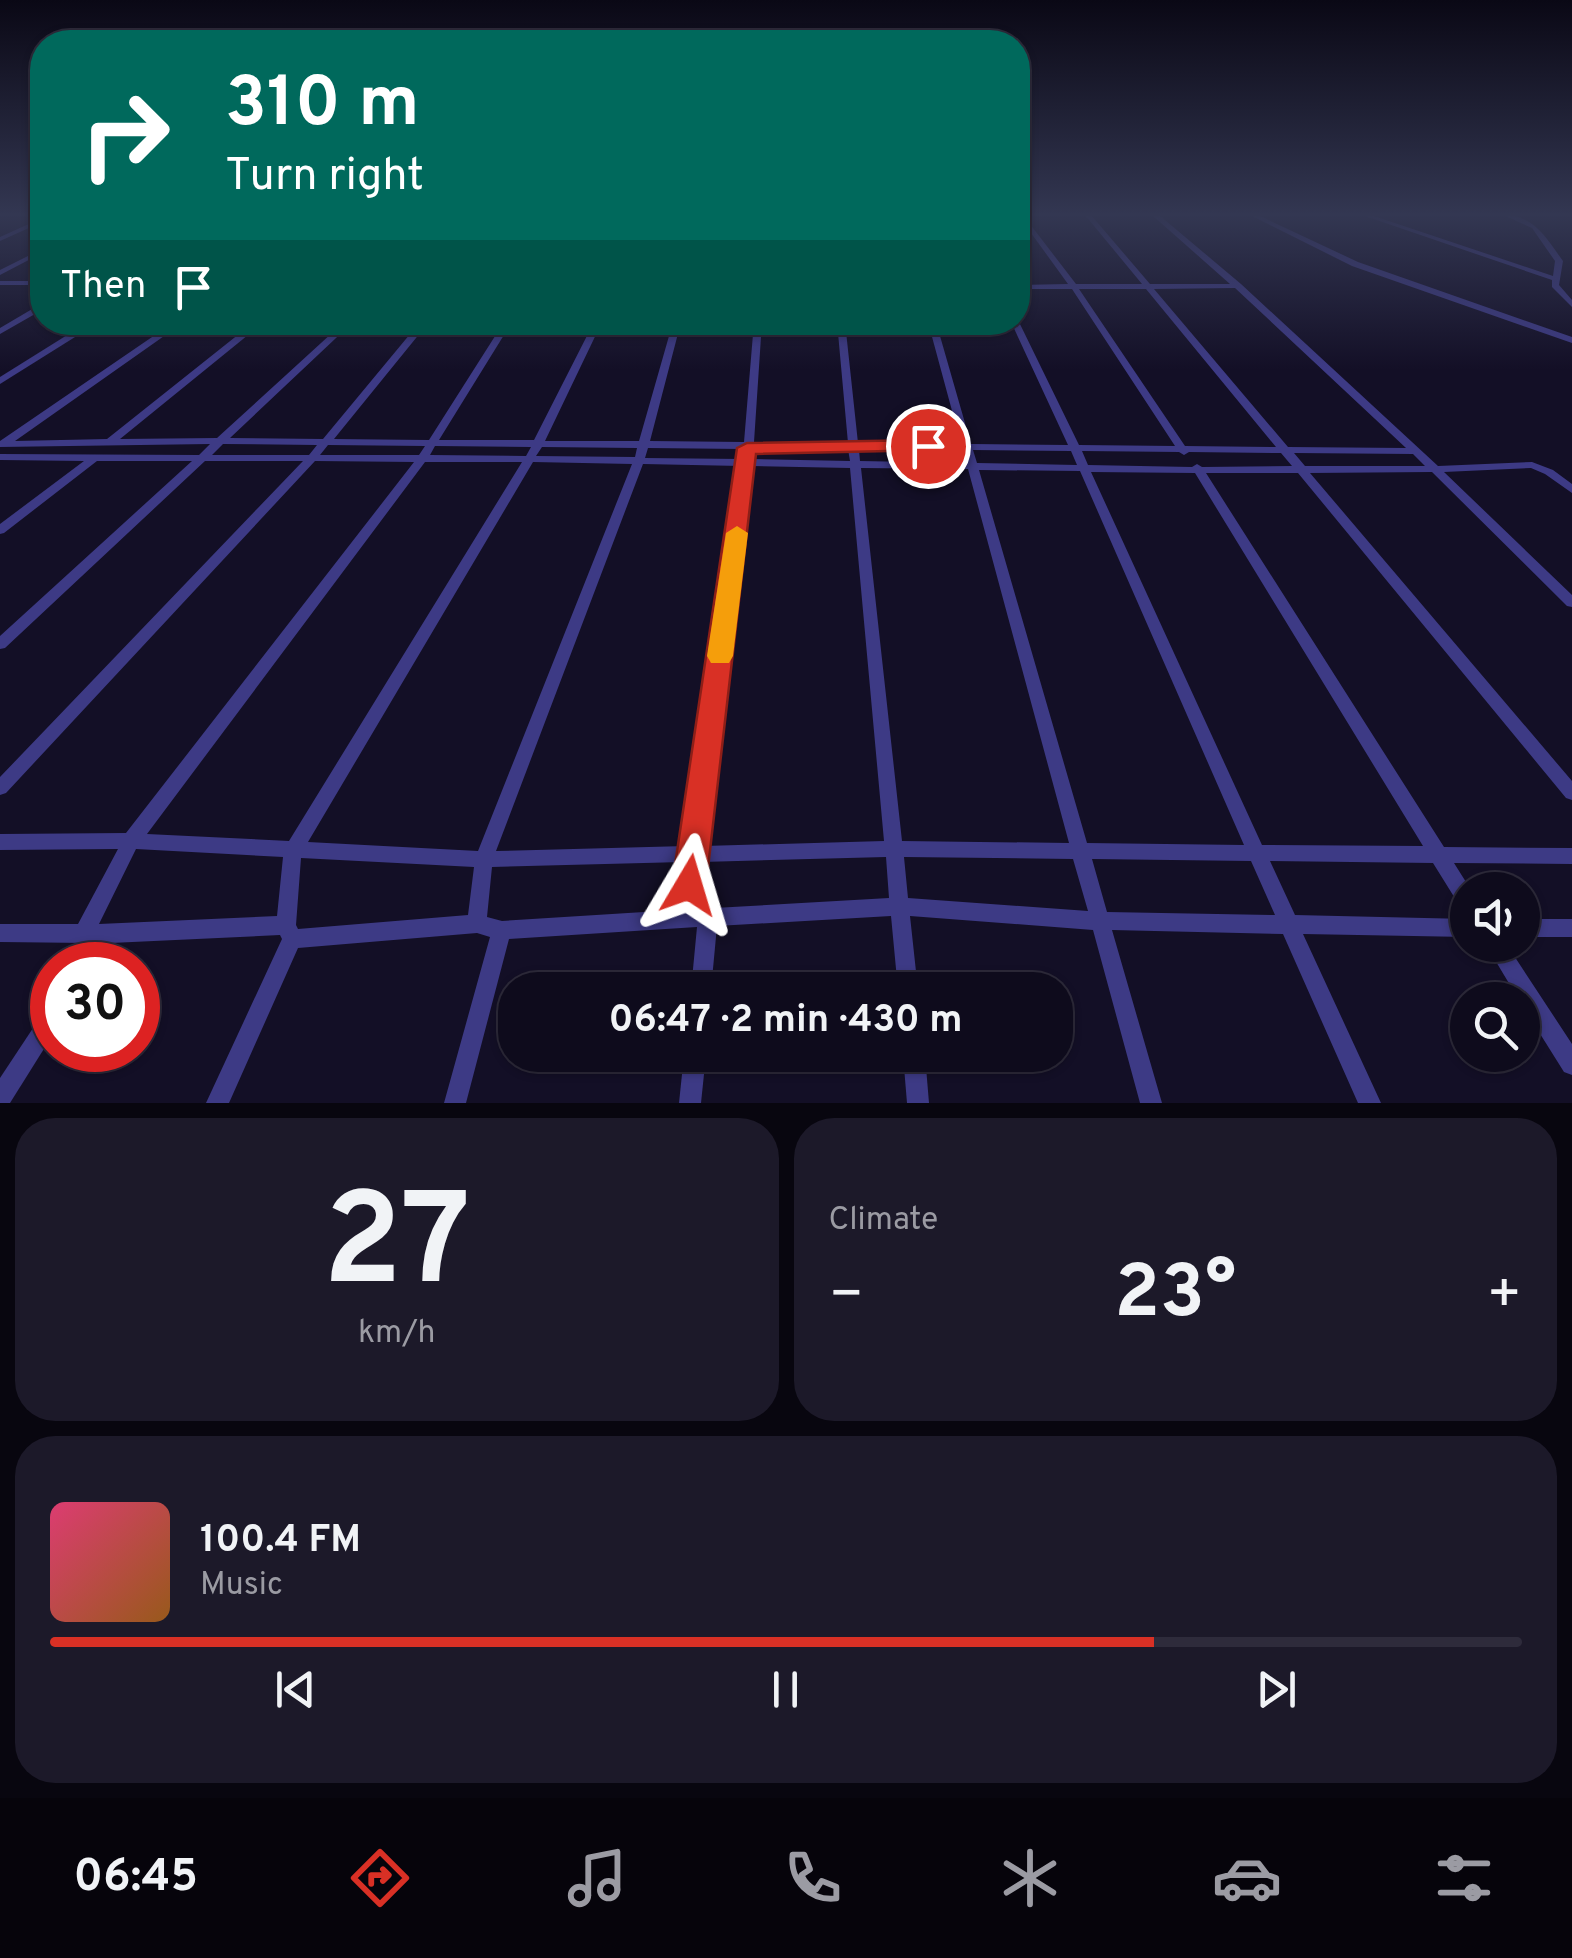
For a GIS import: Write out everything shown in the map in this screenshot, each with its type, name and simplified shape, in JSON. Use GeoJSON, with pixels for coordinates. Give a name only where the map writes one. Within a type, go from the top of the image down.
{"type":"FeatureCollection","features":[{"type":"Feature","properties":{"kind":"street"},"geometry":{"type":"LineString","coordinates":[[1059,266],[1199,470],[1450,876]]}},
{"type":"Feature","properties":{"kind":"street"},"geometry":{"type":"LineString","coordinates":[[1133,266],[1572,793]]}},
{"type":"Feature","properties":{"kind":"street"},"geometry":{"type":"LineString","coordinates":[[1215,266],[1437,470],[1572,603]]}},
{"type":"Feature","properties":{"kind":"street"},"geometry":{"type":"LineString","coordinates":[[1362,266],[1572,340]]}},
{"type":"Feature","properties":{"kind":"street"},"geometry":{"type":"LineString","coordinates":[[1519,266],[1556,279]]}},
{"type":"Feature","properties":{"kind":"street"},"geometry":{"type":"LineString","coordinates":[[1558,266],[1555,285],[1572,306]]}},
{"type":"Feature","properties":{"kind":"street"},"geometry":{"type":"LineString","coordinates":[[2,284],[30,283]]}},
{"type":"Feature","properties":{"kind":"street"},"geometry":{"type":"LineString","coordinates":[[1030,287],[1238,286]]}},
{"type":"Feature","properties":{"kind":"street"},"geometry":{"type":"LineString","coordinates":[[0,330],[30,314]]}},
{"type":"Feature","properties":{"kind":"street"},"geometry":{"type":"LineString","coordinates":[[0,381],[74,335]]}},
{"type":"Feature","properties":{"kind":"street"},"geometry":{"type":"LineString","coordinates":[[1,448],[162,335]]}},
{"type":"Feature","properties":{"kind":"street"},"geometry":{"type":"LineString","coordinates":[[0,530],[244,335]]}},
{"type":"Feature","properties":{"kind":"street"},"geometry":{"type":"LineString","coordinates":[[0,644],[335,335]]}},
{"type":"Feature","properties":{"kind":"street"},"geometry":{"type":"LineString","coordinates":[[0,788],[313,457],[415,335]]}},
{"type":"Feature","properties":{"kind":"street"},"geometry":{"type":"LineString","coordinates":[[93,942],[130,841],[422,459],[500,335]]}},
{"type":"Feature","properties":{"kind":"street"},"geometry":{"type":"LineString","coordinates":[[217,1103],[289,932],[293,850],[533,453],[592,335]]}},
{"type":"Feature","properties":{"kind":"street"},"geometry":{"type":"LineString","coordinates":[[477,924],[484,858],[641,454],[674,335]]}},
{"type":"Feature","properties":{"kind":"street"},"geometry":{"type":"LineString","coordinates":[[685,917],[747,457],[757,335]]}},
{"type":"Feature","properties":{"kind":"street"},"geometry":{"type":"LineString","coordinates":[[842,335],[906,972]]}},
{"type":"Feature","properties":{"kind":"street"},"geometry":{"type":"LineString","coordinates":[[936,335],[1151,1103]]}},
{"type":"Feature","properties":{"kind":"street"},"geometry":{"type":"LineString","coordinates":[[1021,335],[1076,448],[1253,850],[1370,1103]]}},
{"type":"Feature","properties":{"kind":"street"},"geometry":{"type":"LineString","coordinates":[[1,448],[220,441],[430,444],[533,453]]}},
{"type":"Feature","properties":{"kind":"street"},"geometry":{"type":"LineString","coordinates":[[747,457],[852,447],[1416,451]]}},
{"type":"Feature","properties":{"kind":"street"},"geometry":{"type":"LineString","coordinates":[[1,448],[95,457],[422,459],[533,453],[641,454],[854,466],[1199,470],[1437,470],[1532,465],[1572,482]]}},
{"type":"Feature","properties":{"kind":"street"},"geometry":{"type":"LineString","coordinates":[[1549,472],[1572,490]]}},
{"type":"Feature","properties":{"kind":"street"},"geometry":{"type":"LineString","coordinates":[[0,842],[130,841],[484,858],[894,850],[1253,850],[1572,856]]}},
{"type":"Feature","properties":{"kind":"street"},"geometry":{"type":"LineString","coordinates":[[0,933],[289,932],[477,924],[502,930],[901,906],[1101,922],[1450,928]]}},
{"type":"Feature","properties":{"kind":"street"},"geometry":{"type":"LineString","coordinates":[[703,972],[708,915]]}},
{"type":"Feature","properties":{"kind":"street"},"geometry":{"type":"LineString","coordinates":[[1540,928],[1572,928]]}},
{"type":"Feature","properties":{"kind":"street"},"geometry":{"type":"LineString","coordinates":[[455,1103],[502,930]]}},
{"type":"Feature","properties":{"kind":"street"},"geometry":{"type":"LineString","coordinates":[[1507,962],[1572,1064]]}},
{"type":"Feature","properties":{"kind":"street"},"geometry":{"type":"LineString","coordinates":[[0,1098],[30,1051]]}},
{"type":"Feature","properties":{"kind":"street"},"geometry":{"type":"LineString","coordinates":[[690,1103],[693,1072]]}},
{"type":"Feature","properties":{"kind":"street"},"geometry":{"type":"LineString","coordinates":[[915,1072],[918,1103]]}},
{"type":"Feature","properties":{"kind":"slow traffic"},"geometry":{"type":"LineString","coordinates":[[720,656],[737,533]]}},
{"type":"Feature","properties":{"kind":"route"},"geometry":{"type":"LineString","coordinates":[[689,885],[747,448],[928,446]]}}]}
